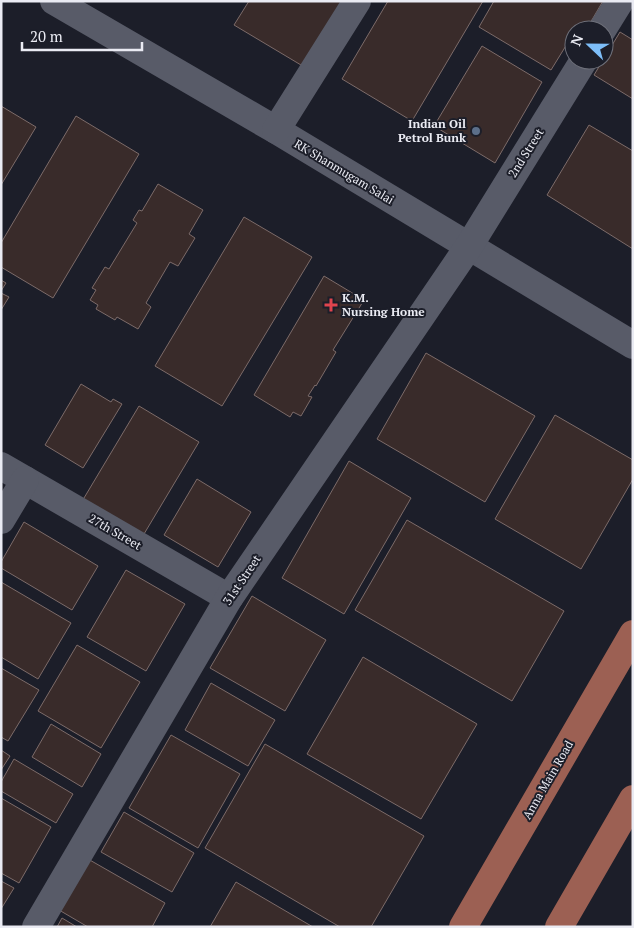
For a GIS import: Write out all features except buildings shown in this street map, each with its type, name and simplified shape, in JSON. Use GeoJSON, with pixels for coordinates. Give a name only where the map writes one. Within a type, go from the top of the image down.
{"type":"FeatureCollection","features":[{"type":"Feature","properties":{"kind":"main road","name":"Anna Main Road"},"geometry":{"type":"LineString","coordinates":[[463,927],[633,634]]}},
{"type":"Feature","properties":{"kind":"main road"},"geometry":{"type":"LineString","coordinates":[[559,927],[633,799]]}},
{"type":"Feature","properties":{"kind":"street","name":"RK Shanmugam Salai"},"geometry":{"type":"LineString","coordinates":[[54,1],[276,130],[633,345]]}},
{"type":"Feature","properties":{"kind":"street"},"geometry":{"type":"LineString","coordinates":[[276,130],[357,1]]}},
{"type":"Feature","properties":{"kind":"street"},"geometry":{"type":"LineString","coordinates":[[608,20],[620,1]]}},
{"type":"Feature","properties":{"kind":"street","name":"2nd Street"},"geometry":{"type":"LineString","coordinates":[[469,246],[578,70]]}},
{"type":"Feature","properties":{"kind":"street","name":"31st Street"},"geometry":{"type":"LineString","coordinates":[[36,927],[229,598],[469,246]]}},
{"type":"Feature","properties":{"kind":"street","name":"27th Street"},"geometry":{"type":"LineString","coordinates":[[1,466],[229,598]]}},
{"type":"Feature","properties":{"kind":"street"},"geometry":{"type":"LineString","coordinates":[[1,520],[25,480]]}},
{"type":"Feature","properties":{"kind":"place","name":"Indian Oil Petrol Bunk"},"geometry":{"type":"Point","coordinates":[476,131]}},
{"type":"Feature","properties":{"kind":"place","name":"K.M. Nursing Home"},"geometry":{"type":"Point","coordinates":[331,305]}}]}
